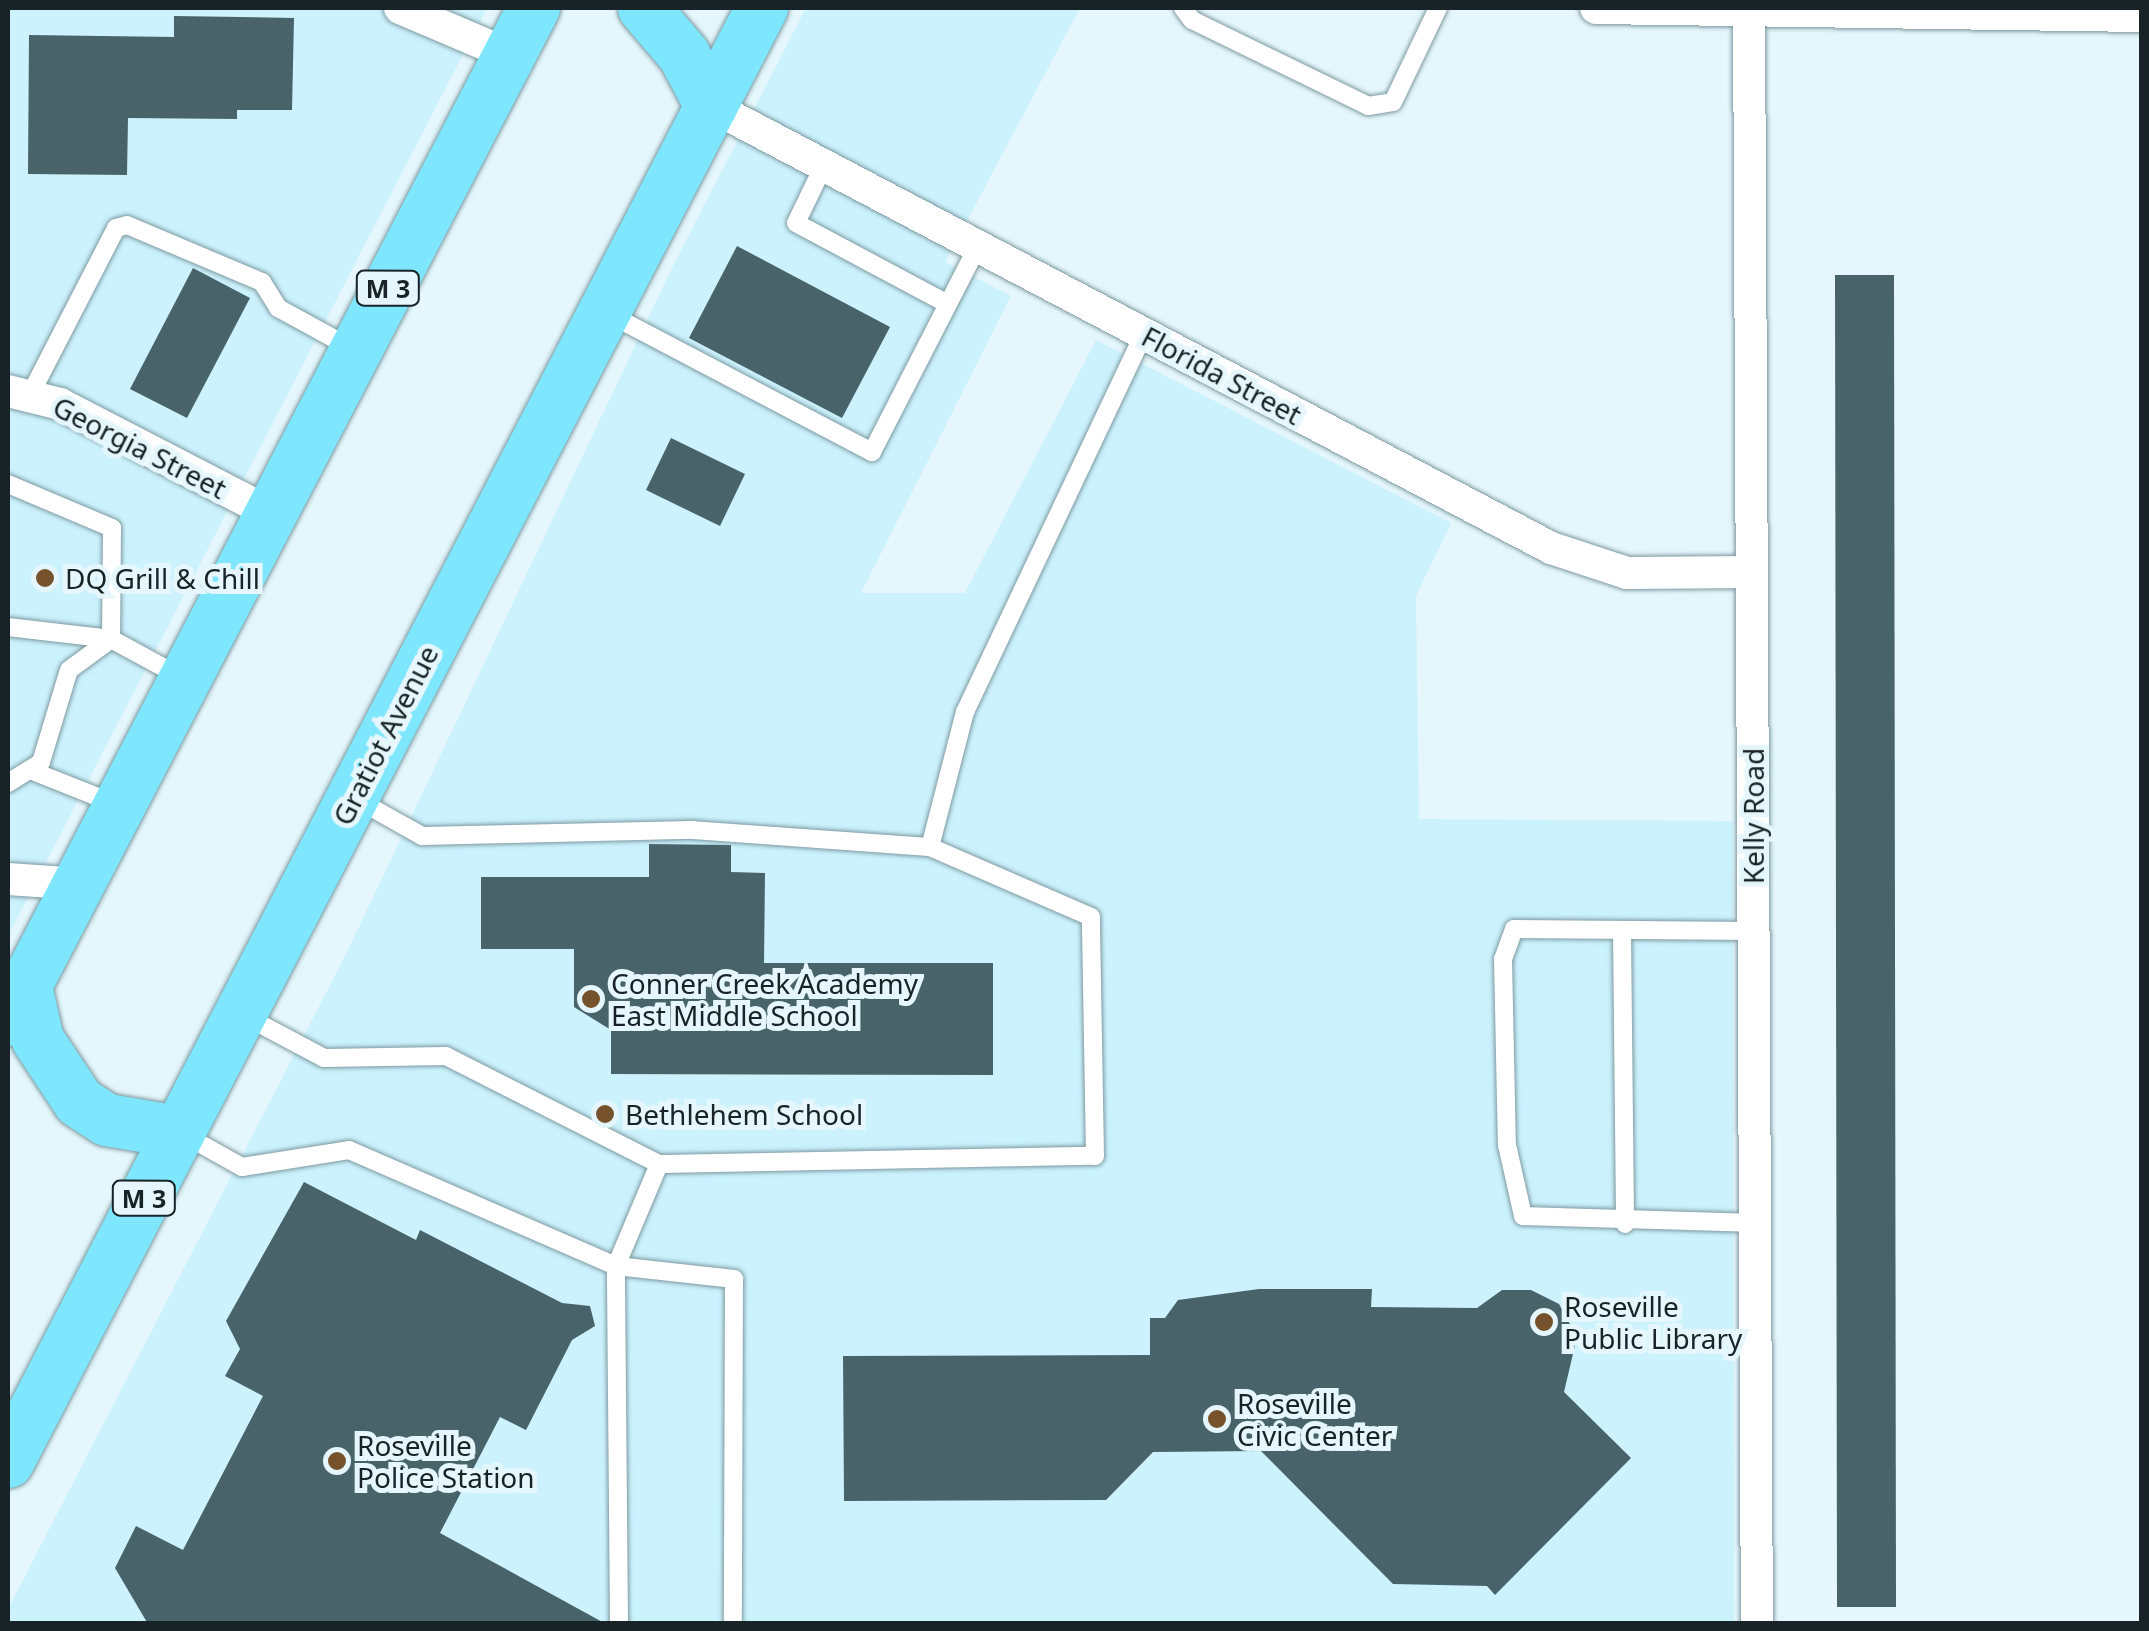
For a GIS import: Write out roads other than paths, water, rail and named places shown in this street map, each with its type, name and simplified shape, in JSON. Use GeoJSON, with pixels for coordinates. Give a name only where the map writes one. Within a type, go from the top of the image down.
{"type":"FeatureCollection","features":[{"type":"Feature","properties":{"kind":"main road","name":"M 3"},"geometry":{"type":"LineString","coordinates":[[17,1004],[186,680],[268,512],[534,8]]}},
{"type":"Feature","properties":{"kind":"main road"},"geometry":{"type":"LineString","coordinates":[[644,8],[684,55],[710,106]]}},
{"type":"Feature","properties":{"kind":"main road","name":"Gratiot Avenue"},"geometry":{"type":"LineString","coordinates":[[8,1460],[762,8]]}},
{"type":"Feature","properties":{"kind":"main road"},"geometry":{"type":"LineString","coordinates":[[17,1004],[79,1102],[107,1120],[178,1132]]}},
{"type":"Feature","properties":{"kind":"street"},"geometry":{"type":"LineString","coordinates":[[400,8],[510,55]]}},
{"type":"Feature","properties":{"kind":"street"},"geometry":{"type":"LineString","coordinates":[[1596,8],[2142,16]]}},
{"type":"Feature","properties":{"kind":"street","name":"Kelly Road"},"geometry":{"type":"LineString","coordinates":[[1749,11],[1756,1624]]}},
{"type":"Feature","properties":{"kind":"street","name":"Florida Street"},"geometry":{"type":"LineString","coordinates":[[710,106],[1592,565],[1660,575],[1752,572]]}},
{"type":"Feature","properties":{"kind":"street","name":"Georgia Street"},"geometry":{"type":"LineString","coordinates":[[19,392],[268,512]]}},
{"type":"Feature","properties":{"kind":"street"},"geometry":{"type":"LineString","coordinates":[[8,880],[80,884]]}},
{"type":"Feature","properties":{"kind":"lane"},"geometry":{"type":"LineString","coordinates":[[1183,8],[1192,20],[1368,106],[1393,102],[1438,8]]}},
{"type":"Feature","properties":{"kind":"lane"},"geometry":{"type":"LineString","coordinates":[[824,165],[796,223],[948,304]]}},
{"type":"Feature","properties":{"kind":"lane"},"geometry":{"type":"LineString","coordinates":[[19,392],[116,228],[127,224],[262,282],[278,308],[356,350]]}},
{"type":"Feature","properties":{"kind":"lane"},"geometry":{"type":"LineString","coordinates":[[604,312],[872,452],[978,246]]}},
{"type":"Feature","properties":{"kind":"lane"},"geometry":{"type":"LineString","coordinates":[[930,847],[965,712],[1144,333]]}},
{"type":"Feature","properties":{"kind":"lane"},"geometry":{"type":"LineString","coordinates":[[8,484],[112,528],[111,638]]}},
{"type":"Feature","properties":{"kind":"lane"},"geometry":{"type":"LineString","coordinates":[[8,628],[111,638],[186,680]]}},
{"type":"Feature","properties":{"kind":"lane"},"geometry":{"type":"LineString","coordinates":[[34,772],[69,670],[111,638]]}},
{"type":"Feature","properties":{"kind":"lane"},"geometry":{"type":"LineString","coordinates":[[8,783],[34,772],[121,806]]}},
{"type":"Feature","properties":{"kind":"lane"},"geometry":{"type":"LineString","coordinates":[[240,1014],[324,1058],[446,1056],[659,1164],[1095,1156],[1091,916],[930,847],[692,830],[422,836],[353,797]]}},
{"type":"Feature","properties":{"kind":"lane"},"geometry":{"type":"LineString","coordinates":[[1754,931],[1514,929],[1504,960],[1506,1144],[1523,1216],[1625,1224],[1756,1222]]}},
{"type":"Feature","properties":{"kind":"lane"},"geometry":{"type":"LineString","coordinates":[[1622,932],[1625,1224]]}},
{"type":"Feature","properties":{"kind":"lane"},"geometry":{"type":"LineString","coordinates":[[178,1132],[242,1167],[349,1150],[616,1266],[734,1279],[733,1624]]}},
{"type":"Feature","properties":{"kind":"lane"},"geometry":{"type":"LineString","coordinates":[[620,1624],[616,1266],[659,1164]]}},
{"type":"Feature","properties":{"kind":"place","name":"DQ Grill & Chill"},"geometry":{"type":"Point","coordinates":[45,578]}},
{"type":"Feature","properties":{"kind":"place","name":"Conner Creek Academy East Middle School"},"geometry":{"type":"Point","coordinates":[591,999]}},
{"type":"Feature","properties":{"kind":"place","name":"Bethlehem School"},"geometry":{"type":"Point","coordinates":[605,1114]}},
{"type":"Feature","properties":{"kind":"place","name":"Roseville Public Library"},"geometry":{"type":"Point","coordinates":[1544,1322]}},
{"type":"Feature","properties":{"kind":"place","name":"Roseville Civic Center"},"geometry":{"type":"Point","coordinates":[1217,1419]}},
{"type":"Feature","properties":{"kind":"place","name":"Roseville Police Station"},"geometry":{"type":"Point","coordinates":[337,1461]}}]}
